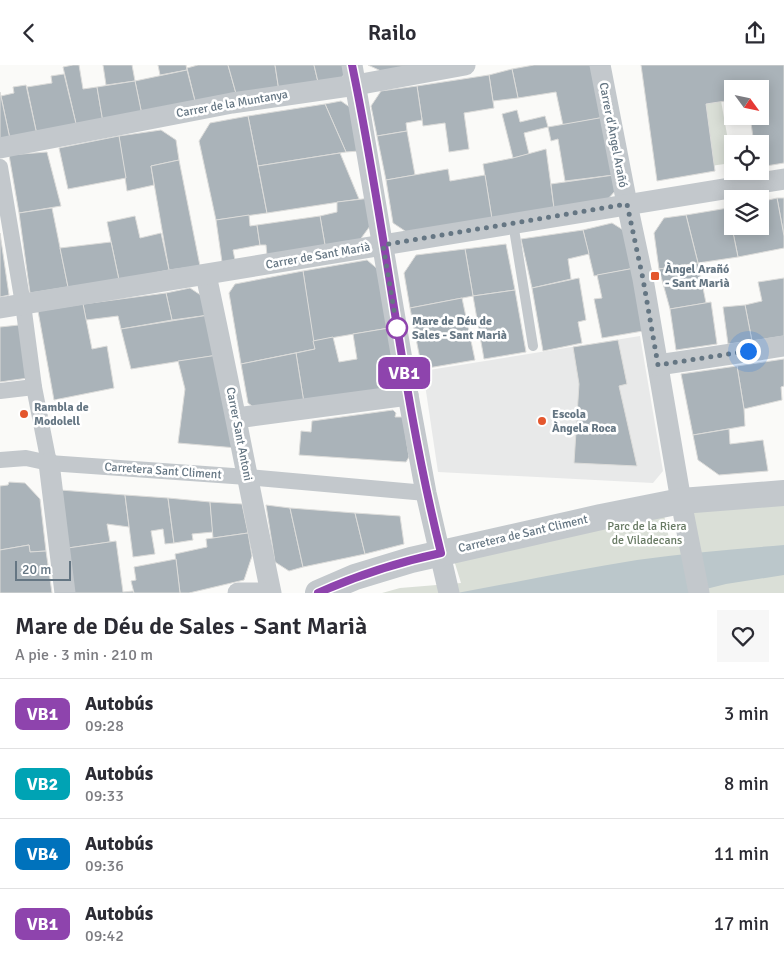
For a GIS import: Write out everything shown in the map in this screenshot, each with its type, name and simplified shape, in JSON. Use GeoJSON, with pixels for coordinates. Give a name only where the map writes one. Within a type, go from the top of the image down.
{"type":"FeatureCollection","features":[{"type":"Feature","properties":{"kind":"street","name":"Carrer de la Muntanya"},"geometry":{"type":"LineString","coordinates":[[0,148],[232,103],[354,75],[465,65]]}},
{"type":"Feature","properties":{"kind":"street","name":"Carrer d'Àngel Arañó"},"geometry":{"type":"LineString","coordinates":[[600,65],[643,279],[700,593]]}},
{"type":"Feature","properties":{"kind":"street"},"geometry":{"type":"LineString","coordinates":[[354,75],[408,395],[426,493],[449,593]]}},
{"type":"Feature","properties":{"kind":"street"},"geometry":{"type":"LineString","coordinates":[[0,167],[34,387],[49,463],[65,593]]}},
{"type":"Feature","properties":{"kind":"street","name":"Carrer de Sant Marià"},"geometry":{"type":"LineString","coordinates":[[0,308],[784,179]]}},
{"type":"Feature","properties":{"kind":"street","name":"Carrer Sant Antoni"},"geometry":{"type":"LineString","coordinates":[[206,275],[271,593]]}},
{"type":"Feature","properties":{"kind":"street"},"geometry":{"type":"LineString","coordinates":[[658,365],[784,346]]}},
{"type":"Feature","properties":{"kind":"street"},"geometry":{"type":"LineString","coordinates":[[0,391],[34,387]]}},
{"type":"Feature","properties":{"kind":"street"},"geometry":{"type":"LineString","coordinates":[[236,418],[408,395]]}},
{"type":"Feature","properties":{"kind":"street","name":"Carretera Sant Climent"},"geometry":{"type":"LineString","coordinates":[[0,459],[26,458],[49,463],[247,477],[426,493]]}},
{"type":"Feature","properties":{"kind":"street","name":"Carretera de Sant Climent"},"geometry":{"type":"LineString","coordinates":[[318,593],[355,577],[411,559],[443,561],[684,511],[784,493]]}},
{"type":"Feature","properties":{"kind":"street"},"geometry":{"type":"LineString","coordinates":[[238,593],[263,593]]}},
{"type":"Feature","properties":{"kind":"lane"},"geometry":{"type":"LineString","coordinates":[[513,223],[533,346]]}},
{"type":"Feature","properties":{"kind":"shaded area","name":"Escola Àngela Roca"},"geometry":{"type":"Polygon","coordinates":[[[640,336],[663,471],[653,483],[438,472],[423,371],[640,336]]]}},
{"type":"Feature","properties":{"kind":"shaded area"},"geometry":{"type":"Polygon","coordinates":[[[784,545],[784,575],[726,584],[690,593],[457,593],[637,560],[784,545]]]}},
{"type":"Feature","properties":{"kind":"green space"},"geometry":{"type":"Polygon","coordinates":[[[720,95],[727,135],[724,135],[724,164],[703,167],[693,100],[720,95]]]}},
{"type":"Feature","properties":{"kind":"green space","name":"Parc de la Riera de Viladecans"},"geometry":{"type":"Polygon","coordinates":[[[784,499],[784,593],[382,593],[400,588],[461,583],[453,557],[664,515],[670,543],[696,543],[689,508],[784,499]]]}},
{"type":"Feature","properties":{"kind":"building"},"geometry":{"type":"Polygon","coordinates":[[[79,65],[83,89],[97,87],[103,122],[77,128],[63,67],[79,65]]]}},
{"type":"Feature","properties":{"kind":"building"},"geometry":{"type":"Polygon","coordinates":[[[103,65],[132,65],[135,81],[106,85],[103,65]]]}},
{"type":"Feature","properties":{"kind":"building"},"geometry":{"type":"Polygon","coordinates":[[[158,65],[186,65],[187,70],[160,75],[158,65]]]}},
{"type":"Feature","properties":{"kind":"building"},"geometry":{"type":"Polygon","coordinates":[[[198,65],[228,65],[237,97],[196,105],[187,68],[198,65]]]}},
{"type":"Feature","properties":{"kind":"building"},"geometry":{"type":"Polygon","coordinates":[[[228,65],[275,65],[279,91],[237,97],[228,65]]]}},
{"type":"Feature","properties":{"kind":"building"},"geometry":{"type":"Polygon","coordinates":[[[275,65],[314,65],[318,82],[279,91],[275,65]]]}},
{"type":"Feature","properties":{"kind":"building"},"geometry":{"type":"Polygon","coordinates":[[[314,65],[347,65],[347,68],[342,78],[318,82],[314,65]]]}},
{"type":"Feature","properties":{"kind":"building"},"geometry":{"type":"Polygon","coordinates":[[[368,65],[416,65],[381,71],[368,65]]]}},
{"type":"Feature","properties":{"kind":"building"},"geometry":{"type":"Polygon","coordinates":[[[534,65],[594,65],[605,117],[563,125],[556,92],[518,98],[512,69],[534,65]]]}},
{"type":"Feature","properties":{"kind":"building"},"geometry":{"type":"Polygon","coordinates":[[[641,65],[784,65],[784,163],[769,166],[769,135],[753,135],[751,125],[769,125],[769,80],[724,80],[724,101],[706,104],[715,171],[657,181],[641,65]]]}},
{"type":"Feature","properties":{"kind":"building"},"geometry":{"type":"Polygon","coordinates":[[[512,69],[518,98],[493,101],[489,75],[512,69]]]}},
{"type":"Feature","properties":{"kind":"building"},"geometry":{"type":"Polygon","coordinates":[[[187,70],[196,105],[142,115],[135,81],[187,70]]]}},
{"type":"Feature","properties":{"kind":"building"},"geometry":{"type":"Polygon","coordinates":[[[64,74],[77,128],[37,135],[27,87],[52,83],[51,76],[64,74]]]}},
{"type":"Feature","properties":{"kind":"building"},"geometry":{"type":"Polygon","coordinates":[[[489,75],[494,108],[464,113],[469,149],[449,152],[445,123],[423,126],[417,86],[489,75]]]}},
{"type":"Feature","properties":{"kind":"building"},"geometry":{"type":"Polygon","coordinates":[[[135,81],[142,115],[103,122],[97,87],[135,81]]]}},
{"type":"Feature","properties":{"kind":"building"},"geometry":{"type":"Polygon","coordinates":[[[26,85],[37,135],[10,139],[1,96],[14,93],[13,87],[26,85]]]}},
{"type":"Feature","properties":{"kind":"building"},"geometry":{"type":"Polygon","coordinates":[[[417,86],[422,120],[406,123],[407,131],[377,136],[371,106],[381,91],[417,86]]]}},
{"type":"Feature","properties":{"kind":"building"},"geometry":{"type":"Polygon","coordinates":[[[0,92],[10,139],[0,141],[0,92]]]}},
{"type":"Feature","properties":{"kind":"building"},"geometry":{"type":"Polygon","coordinates":[[[341,101],[351,108],[359,151],[346,152],[325,104],[341,101]]]}},
{"type":"Feature","properties":{"kind":"building"},"geometry":{"type":"Polygon","coordinates":[[[325,104],[346,152],[258,166],[248,116],[325,104]]]}},
{"type":"Feature","properties":{"kind":"building"},"geometry":{"type":"Polygon","coordinates":[[[517,110],[520,122],[545,116],[548,127],[524,133],[529,154],[513,158],[502,114],[517,110]]]}},
{"type":"Feature","properties":{"kind":"building"},"geometry":{"type":"Polygon","coordinates":[[[248,116],[267,213],[216,220],[199,141],[210,123],[248,116]]]}},
{"type":"Feature","properties":{"kind":"building"},"geometry":{"type":"Polygon","coordinates":[[[605,117],[614,175],[565,181],[558,139],[551,141],[548,127],[605,117]]]}},
{"type":"Feature","properties":{"kind":"building"},"geometry":{"type":"Polygon","coordinates":[[[161,130],[176,140],[179,160],[151,166],[154,185],[127,191],[119,136],[161,130]]]}},
{"type":"Feature","properties":{"kind":"building"},"geometry":{"type":"Polygon","coordinates":[[[407,131],[415,175],[386,180],[377,136],[407,131]]]}},
{"type":"Feature","properties":{"kind":"building"},"geometry":{"type":"Polygon","coordinates":[[[119,136],[126,178],[68,189],[59,148],[119,136]]]}},
{"type":"Feature","properties":{"kind":"building"},"geometry":{"type":"Polygon","coordinates":[[[546,149],[554,208],[492,219],[483,164],[546,149]]]}},
{"type":"Feature","properties":{"kind":"building"},"geometry":{"type":"Polygon","coordinates":[[[47,152],[61,206],[19,213],[9,155],[47,152]]]}},
{"type":"Feature","properties":{"kind":"building"},"geometry":{"type":"Polygon","coordinates":[[[340,153],[359,199],[267,213],[258,166],[340,153]]]}},
{"type":"Feature","properties":{"kind":"building"},"geometry":{"type":"Polygon","coordinates":[[[179,160],[200,266],[169,270],[151,166],[179,160]]]}},
{"type":"Feature","properties":{"kind":"building"},"geometry":{"type":"Polygon","coordinates":[[[448,169],[450,181],[485,175],[492,219],[408,233],[393,223],[386,180],[448,169]]]}},
{"type":"Feature","properties":{"kind":"building"},"geometry":{"type":"Polygon","coordinates":[[[614,175],[616,190],[607,200],[554,208],[551,184],[614,175]]]}},
{"type":"Feature","properties":{"kind":"building"},"geometry":{"type":"Polygon","coordinates":[[[371,198],[373,222],[359,241],[325,245],[320,216],[337,212],[337,202],[371,198]]]}},
{"type":"Feature","properties":{"kind":"building"},"geometry":{"type":"Polygon","coordinates":[[[777,198],[784,198],[784,236],[777,198]]]}},
{"type":"Feature","properties":{"kind":"building"},"geometry":{"type":"Polygon","coordinates":[[[777,198],[784,236],[784,248],[738,257],[734,235],[769,235],[769,200],[777,198]]]}},
{"type":"Feature","properties":{"kind":"building"},"geometry":{"type":"Polygon","coordinates":[[[52,208],[68,287],[30,293],[19,213],[52,208]]]}},
{"type":"Feature","properties":{"kind":"building"},"geometry":{"type":"Polygon","coordinates":[[[724,209],[724,235],[734,235],[738,257],[698,263],[686,215],[724,209]]]}},
{"type":"Feature","properties":{"kind":"building"},"geometry":{"type":"Polygon","coordinates":[[[249,215],[250,226],[257,225],[260,245],[233,250],[235,260],[222,262],[216,220],[249,215]]]}},
{"type":"Feature","properties":{"kind":"building"},"geometry":{"type":"Polygon","coordinates":[[[686,215],[698,263],[659,269],[654,233],[664,218],[686,215]]]}},
{"type":"Feature","properties":{"kind":"building"},"geometry":{"type":"Polygon","coordinates":[[[135,216],[140,238],[161,233],[169,270],[119,280],[107,222],[135,216]]]}},
{"type":"Feature","properties":{"kind":"building"},"geometry":{"type":"Polygon","coordinates":[[[320,216],[325,245],[267,256],[266,245],[260,245],[257,225],[320,216]]]}},
{"type":"Feature","properties":{"kind":"building"},"geometry":{"type":"Polygon","coordinates":[[[612,223],[628,233],[635,268],[594,276],[583,230],[612,223]]]}},
{"type":"Feature","properties":{"kind":"building"},"geometry":{"type":"Polygon","coordinates":[[[583,230],[589,254],[568,259],[571,279],[532,288],[521,239],[583,230]]]}},
{"type":"Feature","properties":{"kind":"building"},"geometry":{"type":"Polygon","coordinates":[[[0,233],[9,295],[0,297],[0,233]]]}},
{"type":"Feature","properties":{"kind":"building"},"geometry":{"type":"Polygon","coordinates":[[[111,242],[119,280],[68,287],[60,248],[111,242]]]}},
{"type":"Feature","properties":{"kind":"building"},"geometry":{"type":"Polygon","coordinates":[[[506,244],[515,290],[473,296],[465,249],[506,244]]]}},
{"type":"Feature","properties":{"kind":"building"},"geometry":{"type":"Polygon","coordinates":[[[465,249],[473,296],[410,308],[404,273],[416,255],[465,249]]]}},
{"type":"Feature","properties":{"kind":"building"},"geometry":{"type":"Polygon","coordinates":[[[367,260],[381,272],[389,328],[313,341],[303,271],[367,260]]]}},
{"type":"Feature","properties":{"kind":"building"},"geometry":{"type":"Polygon","coordinates":[[[698,263],[706,303],[670,309],[659,269],[698,263]]]}},
{"type":"Feature","properties":{"kind":"building"},"geometry":{"type":"Polygon","coordinates":[[[635,268],[643,331],[602,338],[594,299],[602,298],[597,275],[635,268]]]}},
{"type":"Feature","properties":{"kind":"building"},"geometry":{"type":"Polygon","coordinates":[[[303,271],[315,349],[241,364],[229,293],[235,284],[303,271]]]}},
{"type":"Feature","properties":{"kind":"building"},"geometry":{"type":"Polygon","coordinates":[[[579,278],[586,320],[578,322],[582,343],[543,351],[532,288],[579,278]]]}},
{"type":"Feature","properties":{"kind":"building"},"geometry":{"type":"Polygon","coordinates":[[[784,278],[784,336],[752,341],[745,305],[762,301],[758,282],[784,278]]]}},
{"type":"Feature","properties":{"kind":"building"},"geometry":{"type":"Polygon","coordinates":[[[190,288],[205,298],[209,315],[172,320],[166,293],[190,288]]]}},
{"type":"Feature","properties":{"kind":"building"},"geometry":{"type":"Polygon","coordinates":[[[515,290],[526,352],[484,359],[473,296],[515,290]]]}},
{"type":"Feature","properties":{"kind":"building"},"geometry":{"type":"Polygon","coordinates":[[[166,293],[172,320],[121,329],[118,316],[86,320],[83,304],[166,293]]]}},
{"type":"Feature","properties":{"kind":"building"},"geometry":{"type":"Polygon","coordinates":[[[462,298],[475,360],[422,369],[410,308],[462,298]]]}},
{"type":"Feature","properties":{"kind":"building"},"geometry":{"type":"Polygon","coordinates":[[[711,302],[717,344],[676,350],[670,309],[711,302]]]}},
{"type":"Feature","properties":{"kind":"building"},"geometry":{"type":"Polygon","coordinates":[[[83,304],[92,349],[107,346],[114,388],[54,400],[38,311],[83,304]]]}},
{"type":"Feature","properties":{"kind":"building"},"geometry":{"type":"Polygon","coordinates":[[[745,305],[752,341],[728,344],[723,307],[745,305]]]}},
{"type":"Feature","properties":{"kind":"building"},"geometry":{"type":"Polygon","coordinates":[[[209,315],[218,355],[131,369],[121,329],[209,315]]]}},
{"type":"Feature","properties":{"kind":"building"},"geometry":{"type":"Polygon","coordinates":[[[19,325],[28,378],[0,382],[0,327],[19,325]]]}},
{"type":"Feature","properties":{"kind":"building"},"geometry":{"type":"Polygon","coordinates":[[[389,328],[397,383],[395,387],[304,403],[296,353],[315,349],[313,341],[333,337],[339,362],[357,359],[353,334],[389,328]]]}},
{"type":"Feature","properties":{"kind":"building"},"geometry":{"type":"Polygon","coordinates":[[[618,340],[627,384],[619,386],[637,466],[574,463],[579,384],[573,347],[618,340]]]}},
{"type":"Feature","properties":{"kind":"building"},"geometry":{"type":"Polygon","coordinates":[[[296,353],[304,403],[256,409],[248,403],[241,364],[296,353]]]}},
{"type":"Feature","properties":{"kind":"building"},"geometry":{"type":"Polygon","coordinates":[[[218,355],[237,448],[178,443],[185,389],[178,361],[218,355]]]}},
{"type":"Feature","properties":{"kind":"building"},"geometry":{"type":"Polygon","coordinates":[[[784,359],[784,386],[781,387],[782,400],[744,409],[737,366],[784,359]]]}},
{"type":"Feature","properties":{"kind":"building"},"geometry":{"type":"Polygon","coordinates":[[[737,366],[745,426],[693,435],[681,374],[737,366]]]}},
{"type":"Feature","properties":{"kind":"building"},"geometry":{"type":"Polygon","coordinates":[[[393,410],[396,413],[395,417],[403,417],[409,457],[406,462],[299,455],[301,431],[311,432],[312,421],[393,410]]]}},
{"type":"Feature","properties":{"kind":"building"},"geometry":{"type":"Polygon","coordinates":[[[729,429],[730,444],[763,440],[768,471],[719,475],[698,460],[693,435],[729,429]]]}},
{"type":"Feature","properties":{"kind":"building"},"geometry":{"type":"Polygon","coordinates":[[[9,482],[25,483],[40,499],[46,551],[30,552],[29,545],[0,550],[0,486],[8,485],[9,482]]]}},
{"type":"Feature","properties":{"kind":"building"},"geometry":{"type":"Polygon","coordinates":[[[60,490],[125,495],[129,527],[107,524],[110,542],[68,548],[60,490]]]}},
{"type":"Feature","properties":{"kind":"building"},"geometry":{"type":"Polygon","coordinates":[[[125,495],[168,498],[174,543],[165,544],[163,529],[151,531],[155,554],[133,557],[125,495]]]}},
{"type":"Feature","properties":{"kind":"building"},"geometry":{"type":"Polygon","coordinates":[[[168,498],[210,502],[213,532],[192,534],[193,540],[174,543],[168,498]]]}},
{"type":"Feature","properties":{"kind":"building"},"geometry":{"type":"Polygon","coordinates":[[[210,502],[242,504],[248,533],[213,538],[210,502]]]}},
{"type":"Feature","properties":{"kind":"building"},"geometry":{"type":"Polygon","coordinates":[[[266,505],[290,508],[303,567],[289,571],[275,562],[266,505]]]}},
{"type":"Feature","properties":{"kind":"building"},"geometry":{"type":"Polygon","coordinates":[[[290,508],[355,513],[365,554],[303,567],[290,508]]]}},
{"type":"Feature","properties":{"kind":"building"},"geometry":{"type":"Polygon","coordinates":[[[355,513],[400,516],[404,544],[365,554],[355,513]]]}},
{"type":"Feature","properties":{"kind":"building"},"geometry":{"type":"Polygon","coordinates":[[[248,533],[252,556],[244,580],[189,593],[180,593],[175,554],[207,547],[206,539],[248,533]]]}},
{"type":"Feature","properties":{"kind":"building"},"geometry":{"type":"Polygon","coordinates":[[[116,541],[123,592],[133,591],[134,593],[74,593],[68,548],[116,541]]]}},
{"type":"Feature","properties":{"kind":"building"},"geometry":{"type":"Polygon","coordinates":[[[29,545],[30,552],[46,551],[52,593],[0,593],[0,550],[29,545]]]}},
{"type":"Feature","properties":{"kind":"building"},"geometry":{"type":"Polygon","coordinates":[[[176,559],[180,593],[134,593],[131,581],[136,580],[134,567],[176,559]]]}},
{"type":"Feature","properties":{"kind":"bus line","name":"VB1"},"geometry":{"type":"LineString","coordinates":[[318,593],[355,577],[411,559],[441,553],[426,493],[408,395],[352,65]]}},
{"type":"Feature","properties":{"kind":"place","name":"Àngel Arañó - Sant Marià"},"geometry":{"type":"Point","coordinates":[655,276]}},
{"type":"Feature","properties":{"kind":"place","name":"Mare de Déu de Sales - Sant Marià"},"geometry":{"type":"Point","coordinates":[397,328]}},
{"type":"Feature","properties":{"kind":"place","name":"Rambla de Modolell"},"geometry":{"type":"Point","coordinates":[24,414]}},
{"type":"Feature","properties":{"kind":"place","name":"Escola Àngela Roca"},"geometry":{"type":"Point","coordinates":[542,421]}},
{"type":"Feature","properties":{"kind":"route"},"geometry":{"type":"LineString","coordinates":[[397,328],[383,245],[627,204],[643,279],[658,365],[748,351]]}}]}
